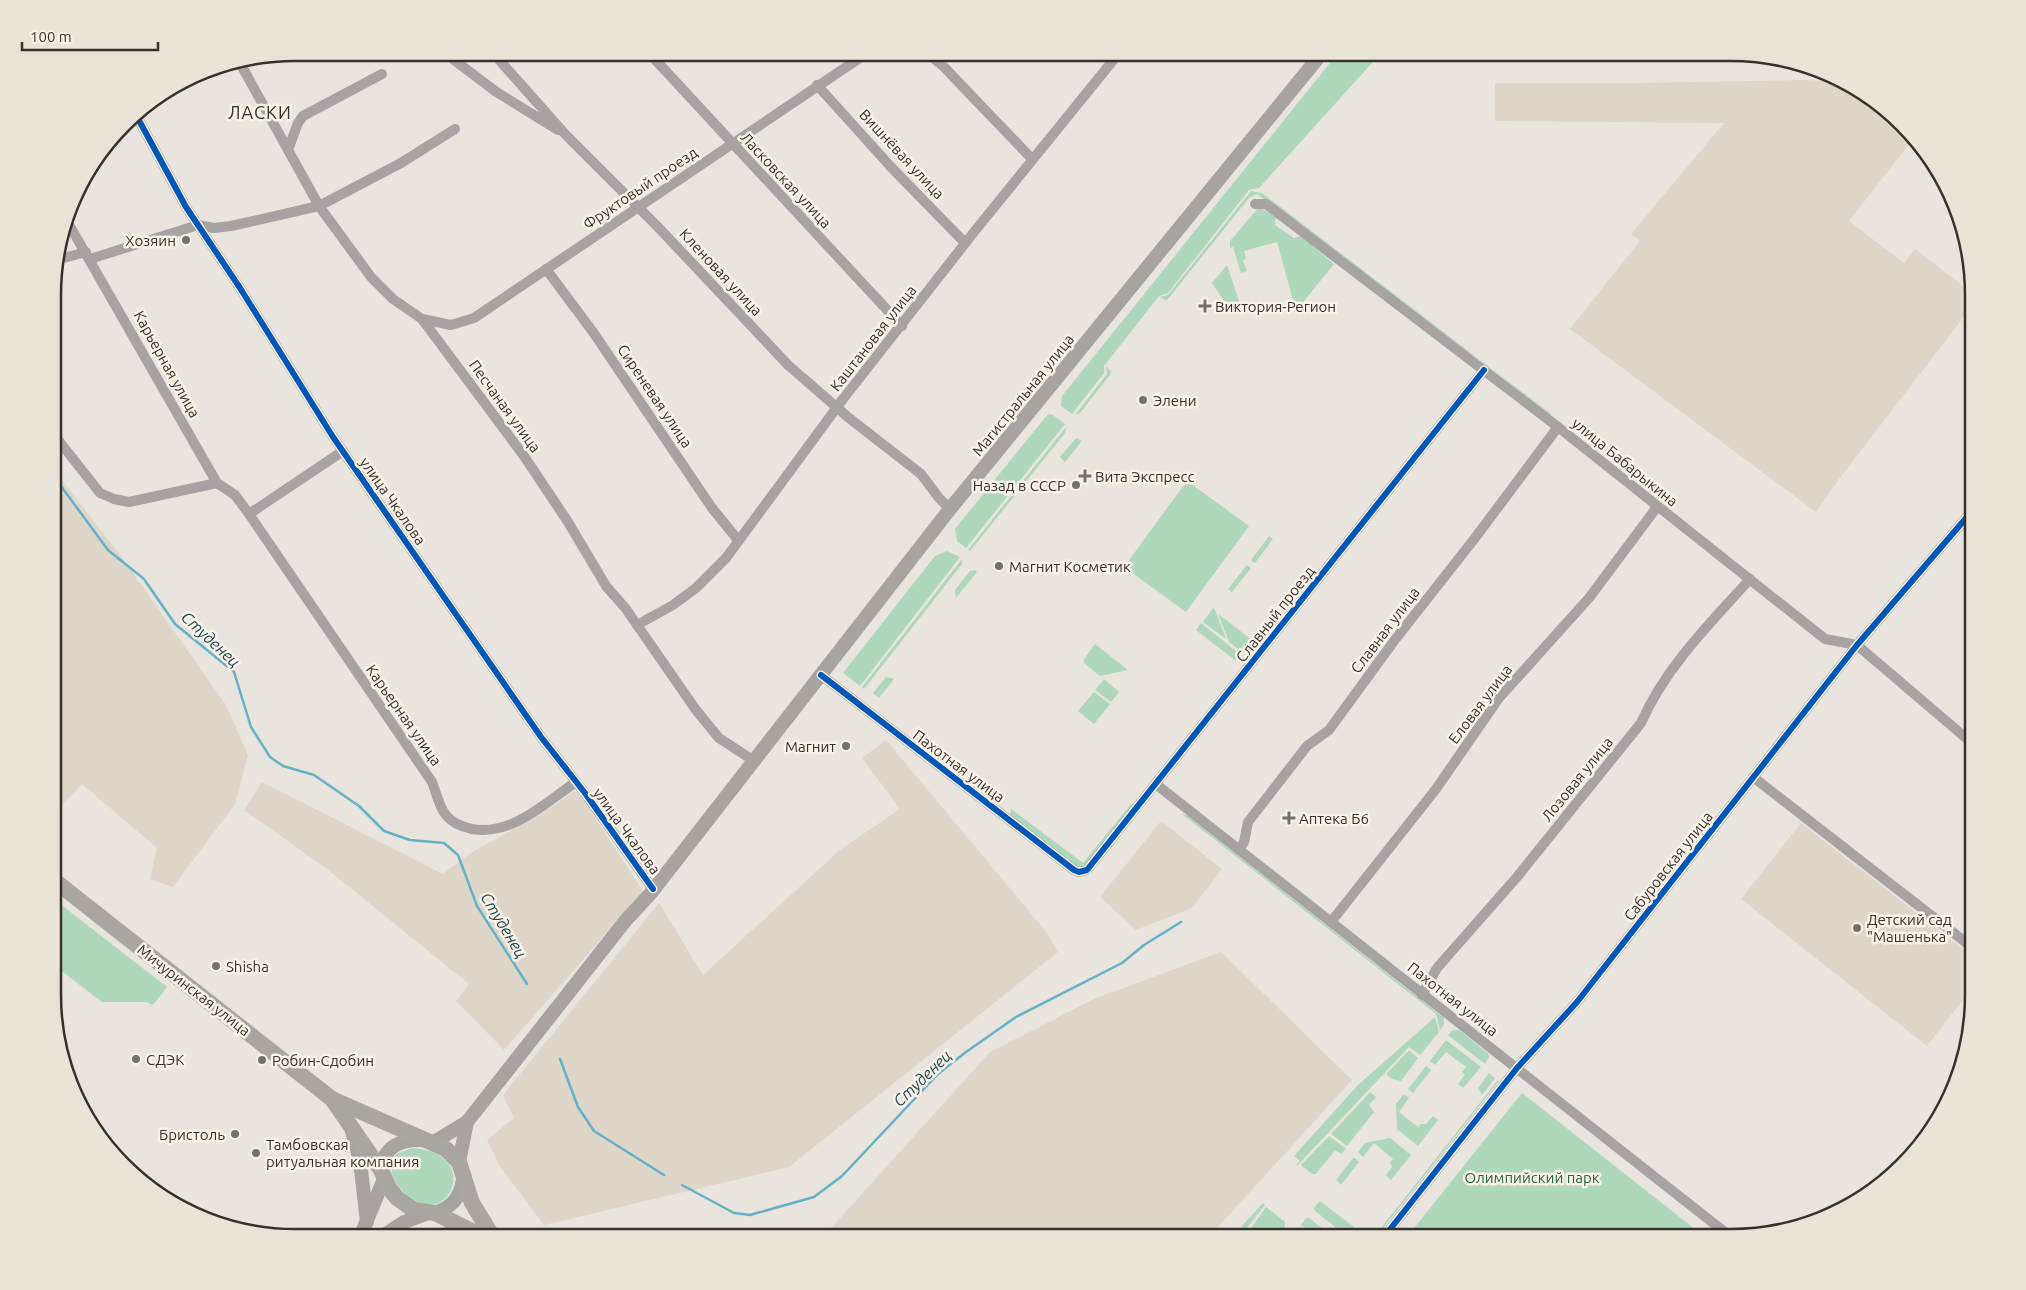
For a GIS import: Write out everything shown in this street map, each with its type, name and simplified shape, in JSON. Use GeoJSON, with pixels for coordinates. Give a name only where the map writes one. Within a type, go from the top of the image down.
{"type":"FeatureCollection","features":[{"type":"Feature","properties":{"kind":"main road","name":"Магистральная улица"},"geometry":{"type":"LineString","coordinates":[[467,1122],[626,920],[653,890],[950,509],[1315,61]]}},
{"type":"Feature","properties":{"kind":"main road","name":"Мичуринская улица"},"geometry":{"type":"LineString","coordinates":[[61,886],[332,1098],[428,1141]]}},
{"type":"Feature","properties":{"kind":"main road","name":"Мичуринская улица"},"geometry":{"type":"LineString","coordinates":[[332,1098],[383,1175]]}},
{"type":"Feature","properties":{"kind":"main road"},"geometry":{"type":"LineString","coordinates":[[428,1141],[467,1122]]}},
{"type":"Feature","properties":{"kind":"main road"},"geometry":{"type":"LineString","coordinates":[[458,1162],[467,1122]]}},
{"type":"Feature","properties":{"kind":"main road"},"geometry":{"type":"LineString","coordinates":[[351,1126],[360,1161],[367,1222]]}},
{"type":"Feature","properties":{"kind":"main road"},"geometry":{"type":"LineString","coordinates":[[364,1229],[383,1175],[385,1155],[394,1146],[411,1139],[428,1141],[446,1149],[458,1162],[463,1180],[484,1229]]}},
{"type":"Feature","properties":{"kind":"main road"},"geometry":{"type":"LineString","coordinates":[[383,1175],[389,1188],[406,1205],[467,1229]]}},
{"type":"Feature","properties":{"kind":"main road"},"geometry":{"type":"LineString","coordinates":[[394,1229],[404,1222],[451,1206],[458,1198],[463,1180]]}},
{"type":"Feature","properties":{"kind":"street"},"geometry":{"type":"LineString","coordinates":[[456,61],[495,92],[565,134]]}},
{"type":"Feature","properties":{"kind":"street","name":"Кленовая улица"},"geometry":{"type":"LineString","coordinates":[[500,61],[565,134],[612,179],[788,365],[837,408],[920,474],[950,509]]}},
{"type":"Feature","properties":{"kind":"street","name":"Ласковская улица"},"geometry":{"type":"LineString","coordinates":[[657,61],[902,326]]}},
{"type":"Feature","properties":{"kind":"street","name":"Фруктовый проезд"},"geometry":{"type":"LineString","coordinates":[[422,319],[448,325],[468,321],[853,61]]}},
{"type":"Feature","properties":{"kind":"street"},"geometry":{"type":"LineString","coordinates":[[936,61],[1032,159]]}},
{"type":"Feature","properties":{"kind":"street","name":"Каштановая улица"},"geometry":{"type":"LineString","coordinates":[[637,625],[673,605],[696,588],[726,558],[837,408],[965,243],[1110,61]]}},
{"type":"Feature","properties":{"kind":"street","name":"Песчаная улица"},"geometry":{"type":"LineString","coordinates":[[242,67],[319,206],[377,286],[422,319],[524,456],[568,522],[606,586],[637,625],[696,710],[719,738],[754,761]]}},
{"type":"Feature","properties":{"kind":"street"},"geometry":{"type":"LineString","coordinates":[[288,150],[298,123],[303,116],[382,74]]}},
{"type":"Feature","properties":{"kind":"street","name":"Вишнёвая улица"},"geometry":{"type":"LineString","coordinates":[[817,85],[891,167],[965,243]]}},
{"type":"Feature","properties":{"kind":"street","name":"улица Чкалова"},"geometry":{"type":"LineString","coordinates":[[139,121],[198,225],[343,451],[541,737],[576,782],[653,890]]}},
{"type":"Feature","properties":{"kind":"street"},"geometry":{"type":"LineString","coordinates":[[64,259],[89,255],[198,225],[214,228],[231,226],[319,206],[401,163],[455,129]]}},
{"type":"Feature","properties":{"kind":"street","name":"улица Бабарыкина"},"geometry":{"type":"LineString","coordinates":[[1255,204],[1266,204],[1484,370],[1825,639],[1858,645]]}},
{"type":"Feature","properties":{"kind":"street","name":"Карьерная улица"},"geometry":{"type":"LineString","coordinates":[[71,228],[89,255],[217,483],[235,494],[249,514],[432,782],[441,806],[452,821],[460,826],[483,831],[511,824],[524,819],[576,782]]}},
{"type":"Feature","properties":{"kind":"street","name":"Сиреневая улица"},"geometry":{"type":"LineString","coordinates":[[546,269],[604,348],[712,508],[738,540]]}},
{"type":"Feature","properties":{"kind":"street","name":"Славный проезд"},"geometry":{"type":"LineString","coordinates":[[1083,872],[1091,867],[1484,370]]}},
{"type":"Feature","properties":{"kind":"street","name":"Славная улица"},"geometry":{"type":"LineString","coordinates":[[1239,850],[1244,842],[1248,822],[1308,746],[1330,730],[1558,428]]}},
{"type":"Feature","properties":{"kind":"street"},"geometry":{"type":"LineString","coordinates":[[61,445],[100,493],[114,499],[129,502],[217,483]]}},
{"type":"Feature","properties":{"kind":"street"},"geometry":{"type":"LineString","coordinates":[[249,514],[343,451]]}},
{"type":"Feature","properties":{"kind":"street","name":"Еловая улица"},"geometry":{"type":"LineString","coordinates":[[1331,922],[1436,789],[1499,698],[1590,598],[1657,508]]}},
{"type":"Feature","properties":{"kind":"street","name":"Сабуровская улица"},"geometry":{"type":"LineString","coordinates":[[1390,1229],[1517,1068],[1577,1002],[1858,645],[1965,519]]}},
{"type":"Feature","properties":{"kind":"street","name":"Лозовая улица"},"geometry":{"type":"LineString","coordinates":[[1422,995],[1437,968],[1517,876],[1642,723],[1654,696],[1710,622],[1750,579]]}},
{"type":"Feature","properties":{"kind":"street"},"geometry":{"type":"LineString","coordinates":[[1858,645],[1965,738]]}},
{"type":"Feature","properties":{"kind":"street","name":"Пахотная улица"},"geometry":{"type":"LineString","coordinates":[[821,675],[1074,870],[1083,872]]}},
{"type":"Feature","properties":{"kind":"street"},"geometry":{"type":"LineString","coordinates":[[1753,777],[1965,942]]}},
{"type":"Feature","properties":{"kind":"street","name":"Пахотная улица"},"geometry":{"type":"LineString","coordinates":[[1156,784],[1721,1229]]}},
{"type":"Feature","properties":{"kind":"shaded area"},"geometry":{"type":"Polygon","coordinates":[[[1826,81],[1861,101],[1885,119],[1909,144],[1849,221],[1904,263],[1915,249],[1965,287],[1965,315],[1839,479],[1816,512],[1570,329],[1640,241],[1631,234],[1724,123],[1495,121],[1495,83],[1826,81]]]}},
{"type":"Feature","properties":{"kind":"shaded area"},"geometry":{"type":"Polygon","coordinates":[[[61,479],[123,559],[226,705],[248,755],[235,804],[173,887],[150,879],[157,848],[82,784],[61,807],[61,479]]]}},
{"type":"Feature","properties":{"kind":"shaded area"},"geometry":{"type":"Polygon","coordinates":[[[886,740],[1048,934],[1058,952],[789,1167],[544,1225],[499,1165],[487,1140],[514,1118],[503,1095],[659,903],[703,975],[841,849],[900,809],[862,758],[886,740]]]}},
{"type":"Feature","properties":{"kind":"shaded area"},"geometry":{"type":"Polygon","coordinates":[[[262,782],[443,874],[472,852],[534,818],[577,790],[643,891],[504,1050],[456,1001],[469,984],[327,869],[244,810],[262,782]]]}},
{"type":"Feature","properties":{"kind":"shaded area"},"geometry":{"type":"Polygon","coordinates":[[[1161,821],[1222,869],[1192,908],[1136,930],[1100,897],[1161,821]]]}},
{"type":"Feature","properties":{"kind":"shaded area","name":"Детский сад \"Машенька\""},"geometry":{"type":"Polygon","coordinates":[[[1801,823],[1965,951],[1965,997],[1927,1046],[1741,899],[1801,823]]]}},
{"type":"Feature","properties":{"kind":"shaded area"},"geometry":{"type":"Polygon","coordinates":[[[1221,952],[1352,1080],[1216,1229],[830,1229],[990,1052],[1096,998],[1221,952]]]}},
{"type":"Feature","properties":{"kind":"green space"},"geometry":{"type":"Polygon","coordinates":[[[1332,61],[1374,61],[1259,188],[1249,190],[1168,293],[1159,296],[1104,366],[1104,373],[1072,414],[1061,406],[1062,396],[1332,61]]]}},
{"type":"Feature","properties":{"kind":"green space"},"geometry":{"type":"Polygon","coordinates":[[[1251,191],[1262,193],[1551,414],[1550,416],[1485,364],[1257,194],[1249,198],[1168,299],[1165,300],[1160,297],[1168,295],[1251,191]]]}},
{"type":"Feature","properties":{"kind":"green space"},"geometry":{"type":"Polygon","coordinates":[[[1259,207],[1276,216],[1275,225],[1294,238],[1301,236],[1334,264],[1296,311],[1277,242],[1244,251],[1246,258],[1243,261],[1247,271],[1241,273],[1233,247],[1230,248],[1230,241],[1259,207]]]}},
{"type":"Feature","properties":{"kind":"green space"},"geometry":{"type":"Polygon","coordinates":[[[1227,265],[1240,304],[1233,314],[1212,283],[1227,265]]]}},
{"type":"Feature","properties":{"kind":"green space"},"geometry":{"type":"Polygon","coordinates":[[[1106,366],[1111,371],[1110,375],[1080,413],[1075,415],[1107,374],[1106,366]]]}},
{"type":"Feature","properties":{"kind":"green space"},"geometry":{"type":"Polygon","coordinates":[[[1048,414],[1053,415],[1065,424],[966,548],[957,541],[955,529],[1048,414]]]}},
{"type":"Feature","properties":{"kind":"green space"},"geometry":{"type":"Polygon","coordinates":[[[1066,427],[1065,433],[970,551],[968,550],[1066,427]]]}},
{"type":"Feature","properties":{"kind":"green space"},"geometry":{"type":"Polygon","coordinates":[[[1076,438],[1082,441],[1065,462],[1060,457],[1076,438]]]}},
{"type":"Feature","properties":{"kind":"green space"},"geometry":{"type":"Polygon","coordinates":[[[1187,481],[1249,526],[1186,612],[1124,567],[1187,481]]]}},
{"type":"Feature","properties":{"kind":"green space"},"geometry":{"type":"Polygon","coordinates":[[[1269,536],[1273,539],[1255,563],[1251,560],[1269,536]]]}},
{"type":"Feature","properties":{"kind":"green space"},"geometry":{"type":"Polygon","coordinates":[[[947,551],[960,557],[860,686],[843,673],[935,556],[947,551]]]}},
{"type":"Feature","properties":{"kind":"green space"},"geometry":{"type":"Polygon","coordinates":[[[962,559],[962,564],[864,689],[862,687],[962,559]]]}},
{"type":"Feature","properties":{"kind":"green space"},"geometry":{"type":"Polygon","coordinates":[[[1247,565],[1251,568],[1232,592],[1228,589],[1247,565]]]}},
{"type":"Feature","properties":{"kind":"green space"},"geometry":{"type":"Polygon","coordinates":[[[975,570],[977,572],[956,598],[955,590],[970,571],[975,570]]]}},
{"type":"Feature","properties":{"kind":"green space"},"geometry":{"type":"Polygon","coordinates":[[[1214,607],[1226,639],[1203,622],[1214,607]]]}},
{"type":"Feature","properties":{"kind":"green space"},"geometry":{"type":"Polygon","coordinates":[[[1218,614],[1252,640],[1243,653],[1229,642],[1218,614]]]}},
{"type":"Feature","properties":{"kind":"green space"},"geometry":{"type":"Polygon","coordinates":[[[1201,623],[1241,655],[1236,661],[1196,630],[1201,623]]]}},
{"type":"Feature","properties":{"kind":"green space"},"geometry":{"type":"Polygon","coordinates":[[[1095,644],[1128,670],[1100,676],[1084,663],[1084,659],[1095,644]]]}},
{"type":"Feature","properties":{"kind":"green space"},"geometry":{"type":"Polygon","coordinates":[[[886,677],[894,679],[879,698],[873,693],[886,677]]]}},
{"type":"Feature","properties":{"kind":"green space"},"geometry":{"type":"Polygon","coordinates":[[[1104,679],[1119,692],[1111,702],[1095,690],[1104,679]]]}},
{"type":"Feature","properties":{"kind":"green space"},"geometry":{"type":"Polygon","coordinates":[[[1094,692],[1110,704],[1094,724],[1078,711],[1094,692]]]}},
{"type":"Feature","properties":{"kind":"green space"},"geometry":{"type":"Polygon","coordinates":[[[937,748],[962,768],[956,773],[935,756],[937,748]]]}},
{"type":"Feature","properties":{"kind":"green space"},"geometry":{"type":"Polygon","coordinates":[[[1132,803],[1133,806],[1086,866],[1079,869],[1010,815],[1011,809],[1083,863],[1132,803]]]}},
{"type":"Feature","properties":{"kind":"green space"},"geometry":{"type":"Polygon","coordinates":[[[1182,814],[1187,815],[1444,1018],[1444,1025],[1440,1030],[1436,1014],[1182,814]]]}},
{"type":"Feature","properties":{"kind":"green space"},"geometry":{"type":"Polygon","coordinates":[[[61,905],[167,987],[153,1005],[146,1002],[102,1002],[61,971],[61,905]]]}},
{"type":"Feature","properties":{"kind":"green space"},"geometry":{"type":"Polygon","coordinates":[[[1435,1017],[1439,1032],[1420,1055],[1409,1047],[1298,1165],[1295,1166],[1300,1161],[1294,1156],[1357,1086],[1435,1017]]]}},
{"type":"Feature","properties":{"kind":"green space"},"geometry":{"type":"Polygon","coordinates":[[[1453,1030],[1459,1030],[1488,1053],[1489,1057],[1485,1064],[1448,1035],[1453,1030]]]}},
{"type":"Feature","properties":{"kind":"green space"},"geometry":{"type":"Polygon","coordinates":[[[1446,1040],[1481,1067],[1463,1088],[1458,1084],[1465,1075],[1462,1072],[1466,1067],[1446,1052],[1435,1065],[1430,1061],[1446,1040]]]}},
{"type":"Feature","properties":{"kind":"green space"},"geometry":{"type":"Polygon","coordinates":[[[1409,1050],[1418,1058],[1401,1081],[1392,1079],[1386,1074],[1409,1050]]]}},
{"type":"Feature","properties":{"kind":"green space"},"geometry":{"type":"Polygon","coordinates":[[[1426,1066],[1431,1070],[1413,1093],[1408,1089],[1426,1066]]]}},
{"type":"Feature","properties":{"kind":"green space"},"geometry":{"type":"Polygon","coordinates":[[[1489,1073],[1495,1078],[1482,1095],[1478,1088],[1489,1073]]]}},
{"type":"Feature","properties":{"kind":"green space"},"geometry":{"type":"Polygon","coordinates":[[[1498,1080],[1382,1229],[1380,1229],[1498,1080]]]}},
{"type":"Feature","properties":{"kind":"green space"},"geometry":{"type":"Polygon","coordinates":[[[1370,1092],[1376,1097],[1369,1105],[1374,1112],[1347,1146],[1331,1134],[1370,1092]]]}},
{"type":"Feature","properties":{"kind":"green space","name":"Олимпийский парк"},"geometry":{"type":"Polygon","coordinates":[[[1522,1093],[1695,1229],[1413,1229],[1522,1093]]]}},
{"type":"Feature","properties":{"kind":"green space"},"geometry":{"type":"Polygon","coordinates":[[[1404,1094],[1409,1098],[1399,1112],[1418,1127],[1421,1124],[1426,1124],[1433,1116],[1438,1120],[1418,1146],[1397,1129],[1396,1104],[1404,1094]]]}},
{"type":"Feature","properties":{"kind":"green space"},"geometry":{"type":"Polygon","coordinates":[[[1329,1136],[1346,1149],[1341,1154],[1335,1150],[1316,1174],[1312,1174],[1301,1165],[1329,1136]]]}},
{"type":"Feature","properties":{"kind":"green space"},"geometry":{"type":"Polygon","coordinates":[[[1390,1138],[1411,1155],[1391,1180],[1386,1175],[1392,1167],[1390,1163],[1393,1159],[1374,1143],[1363,1157],[1358,1152],[1365,1143],[1390,1138]]]}},
{"type":"Feature","properties":{"kind":"green space"},"geometry":{"type":"Polygon","coordinates":[[[412,1148],[435,1153],[448,1164],[453,1177],[451,1190],[443,1200],[431,1205],[415,1201],[395,1182],[391,1170],[396,1154],[412,1148]]]}},
{"type":"Feature","properties":{"kind":"green space"},"geometry":{"type":"Polygon","coordinates":[[[1354,1157],[1359,1162],[1341,1185],[1336,1180],[1354,1157]]]}},
{"type":"Feature","properties":{"kind":"green space"},"geometry":{"type":"Polygon","coordinates":[[[1320,1201],[1354,1227],[1352,1229],[1338,1229],[1315,1211],[1314,1208],[1320,1201]]]}},
{"type":"Feature","properties":{"kind":"green space"},"geometry":{"type":"Polygon","coordinates":[[[1263,1203],[1265,1205],[1246,1229],[1239,1229],[1263,1203]]]}},
{"type":"Feature","properties":{"kind":"green space"},"geometry":{"type":"Polygon","coordinates":[[[1266,1207],[1285,1222],[1283,1229],[1251,1229],[1266,1207]]]}},
{"type":"Feature","properties":{"kind":"green space"},"geometry":{"type":"Polygon","coordinates":[[[1306,1218],[1309,1218],[1323,1229],[1306,1229],[1301,1225],[1306,1218]]]}},
{"type":"Feature","properties":{"kind":"waterway","name":"Студенец"},"geometry":{"type":"LineString","coordinates":[[61,486],[108,550],[144,579],[175,624],[234,672],[251,727],[270,757],[283,766],[314,775],[359,806],[384,831],[410,840],[444,843],[458,855],[477,906],[527,984]]}},
{"type":"Feature","properties":{"kind":"waterway","name":"Студенец"},"geometry":{"type":"LineString","coordinates":[[682,1185],[734,1213],[750,1215],[814,1197],[842,1176],[938,1074],[966,1052],[1016,1017],[1122,963],[1144,945],[1181,922]]}},
{"type":"Feature","properties":{"kind":"waterway","name":"Студенец"},"geometry":{"type":"LineString","coordinates":[[560,1059],[578,1107],[594,1131],[664,1175]]}},
{"type":"Feature","properties":{"kind":"cycle path"},"geometry":{"type":"LineString","coordinates":[[139,121],[186,207],[240,288],[333,437],[541,737],[585,793],[653,889]]}},
{"type":"Feature","properties":{"kind":"cycle path"},"geometry":{"type":"LineString","coordinates":[[821,675],[1074,870],[1079,872],[1087,870],[1484,370]]}},
{"type":"Feature","properties":{"kind":"cycle path"},"geometry":{"type":"LineString","coordinates":[[1390,1229],[1517,1068],[1577,1002],[1857,645],[1965,519]]}},
{"type":"Feature","properties":{"kind":"place","name":"Хозяин"},"geometry":{"type":"Point","coordinates":[186,240]}},
{"type":"Feature","properties":{"kind":"place","name":"Виктория-Регион"},"geometry":{"type":"Point","coordinates":[1205,306]}},
{"type":"Feature","properties":{"kind":"place","name":"Элени"},"geometry":{"type":"Point","coordinates":[1143,400]}},
{"type":"Feature","properties":{"kind":"place","name":"Вита Экспресс"},"geometry":{"type":"Point","coordinates":[1085,476]}},
{"type":"Feature","properties":{"kind":"place","name":"Назад в СССР"},"geometry":{"type":"Point","coordinates":[1076,485]}},
{"type":"Feature","properties":{"kind":"place","name":"Магнит Косметик"},"geometry":{"type":"Point","coordinates":[999,566]}},
{"type":"Feature","properties":{"kind":"place","name":"Магнит"},"geometry":{"type":"Point","coordinates":[846,746]}},
{"type":"Feature","properties":{"kind":"place","name":"Аптека Б6"},"geometry":{"type":"Point","coordinates":[1289,818]}},
{"type":"Feature","properties":{"kind":"place","name":"Детский сад \"Машенька\""},"geometry":{"type":"Point","coordinates":[1857,928]}},
{"type":"Feature","properties":{"kind":"place","name":"Shisha"},"geometry":{"type":"Point","coordinates":[216,966]}},
{"type":"Feature","properties":{"kind":"place","name":"СДЭК"},"geometry":{"type":"Point","coordinates":[136,1059]}},
{"type":"Feature","properties":{"kind":"place","name":"Робин-Сдобин"},"geometry":{"type":"Point","coordinates":[262,1060]}},
{"type":"Feature","properties":{"kind":"place","name":"Бристоль"},"geometry":{"type":"Point","coordinates":[235,1134]}},
{"type":"Feature","properties":{"kind":"place","name":"Тамбовская ритуальная компания"},"geometry":{"type":"Point","coordinates":[256,1153]}},
{"type":"Feature","properties":{"kind":"district","name":"ЛАСКИ"},"geometry":{"type":"Point","coordinates":[260,112]}}]}
